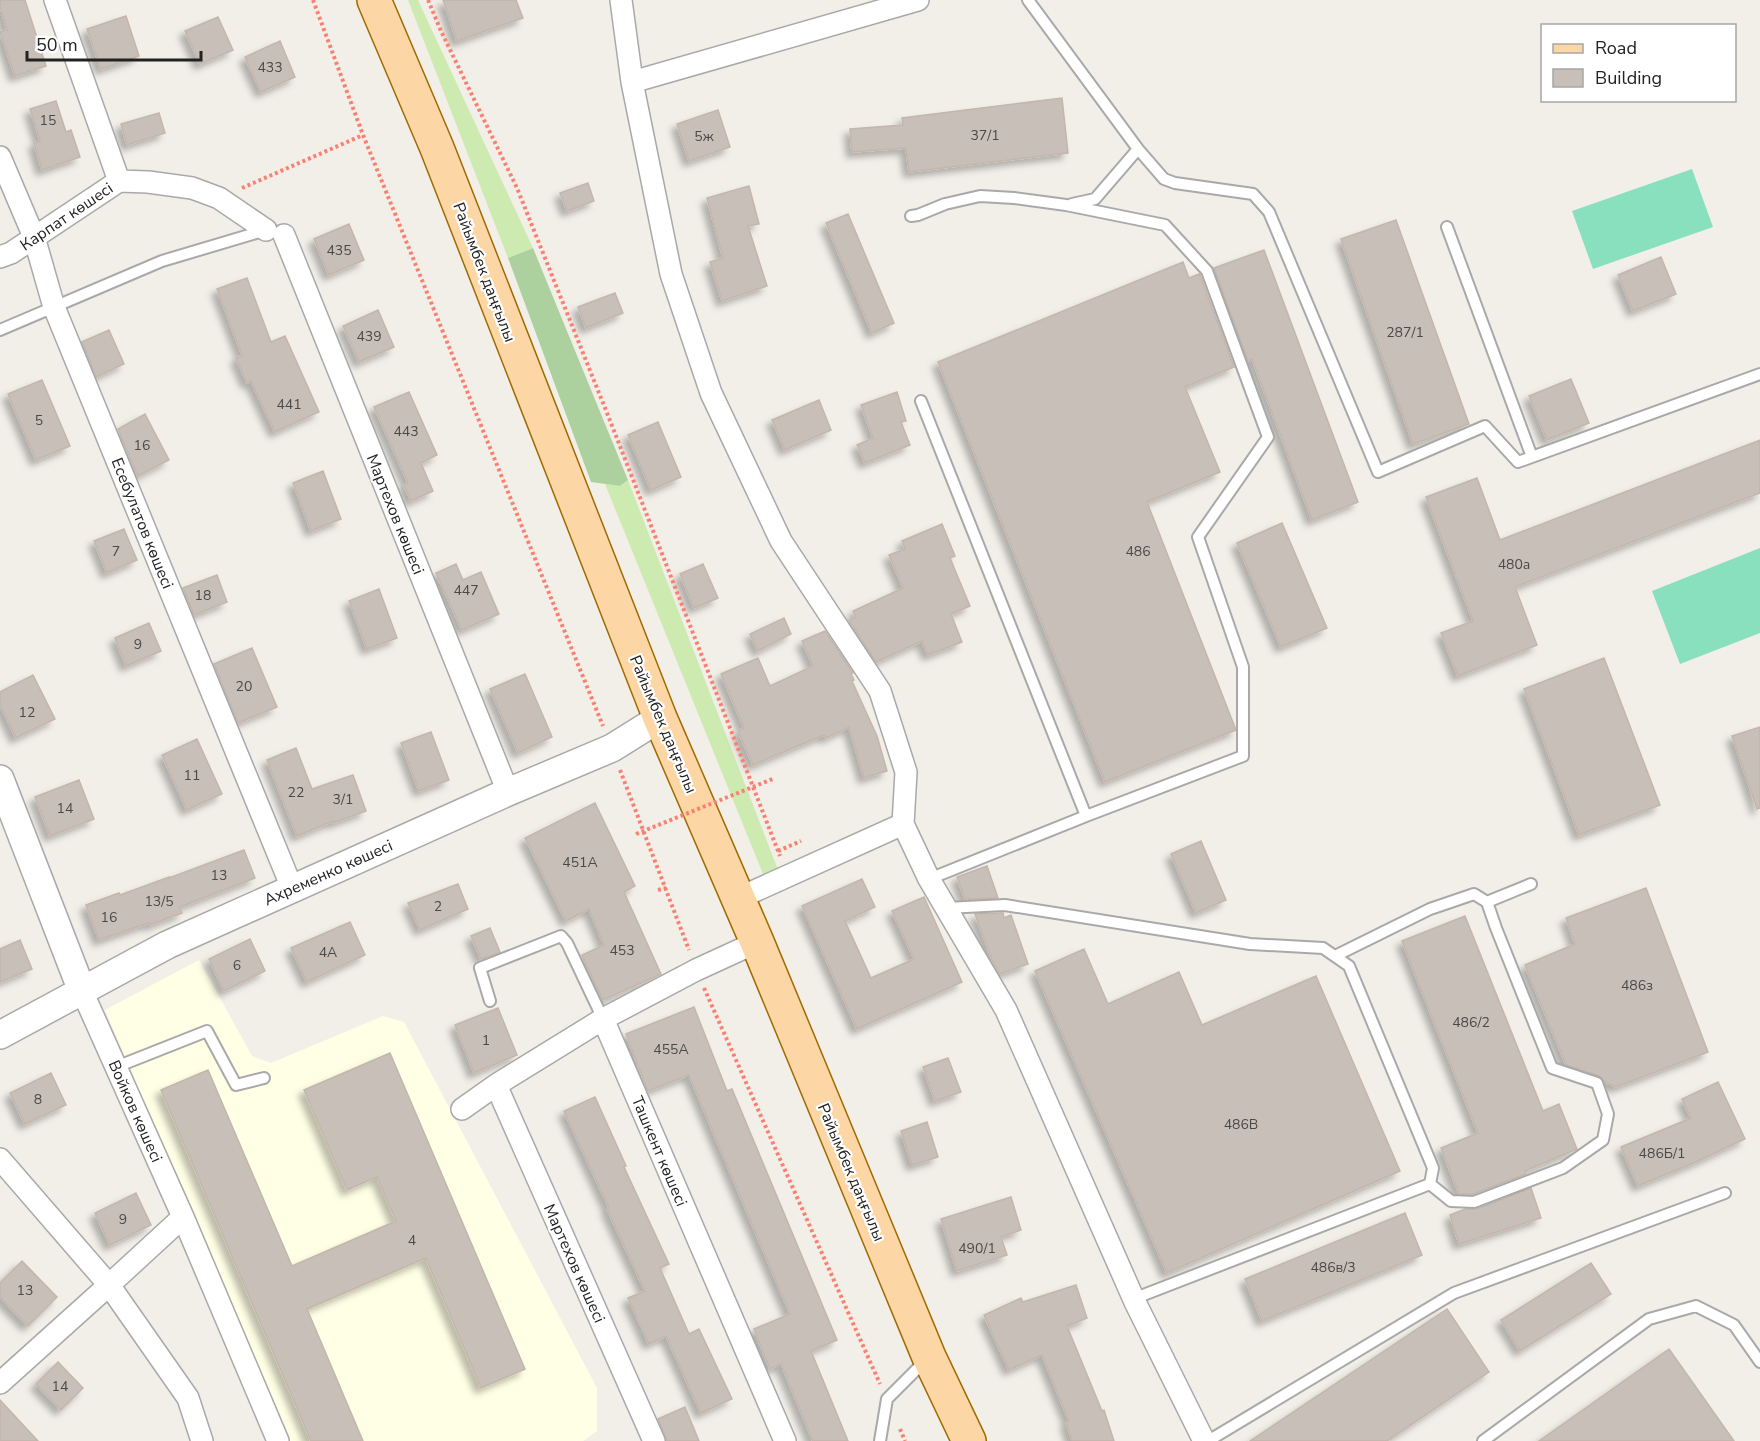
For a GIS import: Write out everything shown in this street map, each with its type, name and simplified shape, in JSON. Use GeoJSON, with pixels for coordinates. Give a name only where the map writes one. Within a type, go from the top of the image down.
{"type":"FeatureCollection","features":[{"type":"Feature","properties":{"kind":"main road","name":"Райымбек даңғылы"},"geometry":{"type":"LineString","coordinates":[[374,0],[437,148],[660,718],[739,898],[929,1357],[969,1441]]}},
{"type":"Feature","properties":{"kind":"street"},"geometry":{"type":"LineString","coordinates":[[55,0],[119,181]]}},
{"type":"Feature","properties":{"kind":"street"},"geometry":{"type":"LineString","coordinates":[[621,0],[632,81],[671,274],[711,393],[781,541],[880,691],[906,772],[903,824],[929,879],[1006,1010],[1133,1299],[1206,1441]]}},
{"type":"Feature","properties":{"kind":"street"},"geometry":{"type":"LineString","coordinates":[[632,81],[918,0]]}},
{"type":"Feature","properties":{"kind":"street","name":"Есебулатов көшесі"},"geometry":{"type":"LineString","coordinates":[[0,157],[33,237],[54,307],[291,888]]}},
{"type":"Feature","properties":{"kind":"street","name":"Карпат көшесі"},"geometry":{"type":"LineString","coordinates":[[0,257],[119,181],[192,188],[219,198],[275,232]]}},
{"type":"Feature","properties":{"kind":"street","name":"Мартехов көшесі"},"geometry":{"type":"LineString","coordinates":[[275,232],[508,792]]}},
{"type":"Feature","properties":{"kind":"street","name":"Ахременко көшесі"},"geometry":{"type":"LineString","coordinates":[[0,1035],[167,945],[291,888],[612,748],[660,718]]}},
{"type":"Feature","properties":{"kind":"street","name":"Войков көшесі"},"geometry":{"type":"LineString","coordinates":[[0,779],[82,991],[183,1217],[278,1441]]}},
{"type":"Feature","properties":{"kind":"street"},"geometry":{"type":"LineString","coordinates":[[739,898],[903,824]]}},
{"type":"Feature","properties":{"kind":"street"},"geometry":{"type":"LineString","coordinates":[[462,1109],[496,1085],[603,1019],[696,970],[757,942]]}},
{"type":"Feature","properties":{"kind":"street","name":"Ташкент көшесі"},"geometry":{"type":"LineString","coordinates":[[603,1019],[785,1441]]}},
{"type":"Feature","properties":{"kind":"street","name":"Мартехов көшесі"},"geometry":{"type":"LineString","coordinates":[[496,1085],[654,1441]]}},
{"type":"Feature","properties":{"kind":"street"},"geometry":{"type":"LineString","coordinates":[[0,1159],[109,1285],[188,1398],[202,1441]]}},
{"type":"Feature","properties":{"kind":"street"},"geometry":{"type":"LineString","coordinates":[[0,1383],[183,1217]]}},
{"type":"Feature","properties":{"kind":"lane"},"geometry":{"type":"LineString","coordinates":[[1028,0],[1138,149],[1164,179],[1174,183],[1253,194],[1269,212],[1378,472],[1485,426],[1518,462],[1760,374]]}},
{"type":"Feature","properties":{"kind":"lane"},"geometry":{"type":"LineString","coordinates":[[1066,205],[1095,199],[1138,149]]}},
{"type":"Feature","properties":{"kind":"lane"},"geometry":{"type":"LineString","coordinates":[[911,216],[945,204],[980,196],[1066,205],[1166,225],[1207,271],[1268,437],[1198,537],[1242,667],[1243,756],[929,879]]}},
{"type":"Feature","properties":{"kind":"lane"},"geometry":{"type":"LineString","coordinates":[[1447,227],[1532,457]]}},
{"type":"Feature","properties":{"kind":"lane"},"geometry":{"type":"LineString","coordinates":[[0,330],[162,261],[275,232]]}},
{"type":"Feature","properties":{"kind":"lane"},"geometry":{"type":"LineString","coordinates":[[921,401],[1086,816]]}},
{"type":"Feature","properties":{"kind":"lane"},"geometry":{"type":"LineString","coordinates":[[1487,902],[1531,884]]}},
{"type":"Feature","properties":{"kind":"lane"},"geometry":{"type":"LineString","coordinates":[[1335,956],[1441,905],[1474,894],[1487,902],[1552,1068],[1597,1083],[1608,1114],[1603,1140],[1563,1168],[1474,1202],[1451,1201],[1430,1184]]}},
{"type":"Feature","properties":{"kind":"lane"},"geometry":{"type":"LineString","coordinates":[[946,908],[1005,905],[1250,944],[1323,948],[1349,966],[1433,1168],[1430,1184]]}},
{"type":"Feature","properties":{"kind":"lane"},"geometry":{"type":"LineString","coordinates":[[490,1001],[480,968],[561,936],[567,943],[603,1019]]}},
{"type":"Feature","properties":{"kind":"lane"},"geometry":{"type":"LineString","coordinates":[[116,1067],[207,1030],[236,1085],[264,1078]]}},
{"type":"Feature","properties":{"kind":"lane"},"geometry":{"type":"LineString","coordinates":[[1133,1299],[1430,1184]]}},
{"type":"Feature","properties":{"kind":"lane"},"geometry":{"type":"LineString","coordinates":[[1206,1441],[1454,1293],[1725,1193]]}},
{"type":"Feature","properties":{"kind":"lane"},"geometry":{"type":"LineString","coordinates":[[1483,1441],[1649,1319],[1696,1306],[1734,1325],[1760,1362]]}},
{"type":"Feature","properties":{"kind":"lane"},"geometry":{"type":"LineString","coordinates":[[880,1441],[887,1399],[929,1357]]}},
{"type":"Feature","properties":{"kind":"path"},"geometry":{"type":"LineString","coordinates":[[428,0],[517,188],[778,850],[801,841]]}},
{"type":"Feature","properties":{"kind":"path"},"geometry":{"type":"LineString","coordinates":[[219,198],[363,135]]}},
{"type":"Feature","properties":{"kind":"path"},"geometry":{"type":"LineString","coordinates":[[636,834],[775,778]]}},
{"type":"Feature","properties":{"kind":"path"},"geometry":{"type":"LineString","coordinates":[[658,890],[666,888]]}},
{"type":"Feature","properties":{"kind":"shaded area"},"geometry":{"type":"Polygon","coordinates":[[[199,960],[252,1056],[271,1063],[383,1016],[404,1022],[597,1388],[597,1431],[583,1441],[290,1441],[105,1010],[199,960]]]}},
{"type":"Feature","properties":{"kind":"green space"},"geometry":{"type":"Polygon","coordinates":[[[408,0],[418,0],[533,248],[508,258],[408,0]]]}},
{"type":"Feature","properties":{"kind":"green space"},"geometry":{"type":"Polygon","coordinates":[[[1692,169],[1713,227],[1593,269],[1572,211],[1692,169]]]}},
{"type":"Feature","properties":{"kind":"green space"},"geometry":{"type":"Polygon","coordinates":[[[533,248],[628,480],[620,486],[591,482],[508,258],[533,248]]]}},
{"type":"Feature","properties":{"kind":"green space"},"geometry":{"type":"Polygon","coordinates":[[[628,480],[780,875],[767,877],[763,874],[605,484],[620,486],[628,480]]]}},
{"type":"Feature","properties":{"kind":"green space"},"geometry":{"type":"Polygon","coordinates":[[[1760,548],[1760,633],[1680,664],[1652,591],[1760,548]]]}},
{"type":"Feature","properties":{"kind":"building"},"geometry":{"type":"Polygon","coordinates":[[[0,0],[25,0],[46,66],[15,76],[0,32],[7,30],[0,0]]]}},
{"type":"Feature","properties":{"kind":"building"},"geometry":{"type":"Polygon","coordinates":[[[443,0],[516,0],[523,18],[457,41],[443,0]]]}},
{"type":"Feature","properties":{"kind":"building"},"geometry":{"type":"Polygon","coordinates":[[[126,16],[139,56],[101,69],[87,29],[126,16]]]}},
{"type":"Feature","properties":{"kind":"building"},"geometry":{"type":"Polygon","coordinates":[[[218,17],[233,50],[200,64],[185,31],[218,17]]]}},
{"type":"Feature","properties":{"kind":"building"},"geometry":{"type":"Polygon","coordinates":[[[280,41],[295,77],[261,92],[245,57],[280,41]]]}},
{"type":"Feature","properties":{"kind":"building"},"geometry":{"type":"Polygon","coordinates":[[[1062,98],[1068,153],[909,172],[906,148],[852,152],[850,129],[903,125],[902,118],[1062,98]]]}},
{"type":"Feature","properties":{"kind":"building"},"geometry":{"type":"Polygon","coordinates":[[[56,101],[66,132],[71,130],[80,157],[42,170],[34,143],[40,141],[30,109],[56,101]]]}},
{"type":"Feature","properties":{"kind":"building"},"geometry":{"type":"Polygon","coordinates":[[[718,110],[730,147],[689,161],[677,124],[718,110]]]}},
{"type":"Feature","properties":{"kind":"building"},"geometry":{"type":"Polygon","coordinates":[[[159,113],[165,133],[127,145],[121,124],[159,113]]]}},
{"type":"Feature","properties":{"kind":"building"},"geometry":{"type":"Polygon","coordinates":[[[588,183],[594,201],[567,211],[560,193],[588,183]]]}},
{"type":"Feature","properties":{"kind":"building"},"geometry":{"type":"Polygon","coordinates":[[[749,186],[759,224],[748,226],[767,286],[722,301],[710,262],[723,258],[707,198],[749,186]]]}},
{"type":"Feature","properties":{"kind":"building"},"geometry":{"type":"Polygon","coordinates":[[[848,214],[894,323],[872,333],[826,223],[848,214]]]}},
{"type":"Feature","properties":{"kind":"building"},"geometry":{"type":"Polygon","coordinates":[[[1396,220],[1469,424],[1413,444],[1341,239],[1396,220]]]}},
{"type":"Feature","properties":{"kind":"building"},"geometry":{"type":"Polygon","coordinates":[[[349,224],[364,260],[329,275],[314,239],[349,224]]]}},
{"type":"Feature","properties":{"kind":"building"},"geometry":{"type":"Polygon","coordinates":[[[1264,250],[1358,502],[1312,520],[1252,359],[1248,361],[1214,268],[1264,250]]]}},
{"type":"Feature","properties":{"kind":"building"},"geometry":{"type":"Polygon","coordinates":[[[1661,257],[1676,294],[1633,311],[1618,275],[1661,257]]]}},
{"type":"Feature","properties":{"kind":"building"},"geometry":{"type":"Polygon","coordinates":[[[1183,262],[1189,278],[1200,275],[1234,367],[1185,387],[1220,472],[1147,502],[1236,730],[1105,782],[938,362],[1183,262]]]}},
{"type":"Feature","properties":{"kind":"building"},"geometry":{"type":"Polygon","coordinates":[[[247,278],[271,342],[285,336],[319,412],[275,432],[251,381],[247,383],[236,358],[242,355],[217,289],[247,278]]]}},
{"type":"Feature","properties":{"kind":"building"},"geometry":{"type":"Polygon","coordinates":[[[615,293],[623,313],[586,328],[578,307],[615,293]]]}},
{"type":"Feature","properties":{"kind":"building"},"geometry":{"type":"Polygon","coordinates":[[[378,310],[394,347],[359,362],[343,326],[378,310]]]}},
{"type":"Feature","properties":{"kind":"building"},"geometry":{"type":"Polygon","coordinates":[[[109,330],[124,364],[96,377],[82,342],[109,330]]]}},
{"type":"Feature","properties":{"kind":"building"},"geometry":{"type":"Polygon","coordinates":[[[1571,379],[1589,423],[1547,440],[1529,396],[1571,379]]]}},
{"type":"Feature","properties":{"kind":"building"},"geometry":{"type":"Polygon","coordinates":[[[42,380],[70,446],[36,460],[8,394],[42,380]]]}},
{"type":"Feature","properties":{"kind":"building"},"geometry":{"type":"Polygon","coordinates":[[[409,392],[437,455],[421,463],[433,491],[411,501],[404,485],[408,483],[374,407],[409,392]]]}},
{"type":"Feature","properties":{"kind":"building"},"geometry":{"type":"Polygon","coordinates":[[[897,392],[906,421],[901,422],[910,445],[865,463],[857,445],[873,438],[861,405],[897,392]]]}},
{"type":"Feature","properties":{"kind":"building"},"geometry":{"type":"Polygon","coordinates":[[[819,400],[831,430],[785,450],[772,420],[819,400]]]}},
{"type":"Feature","properties":{"kind":"building"},"geometry":{"type":"Polygon","coordinates":[[[145,414],[169,460],[138,476],[118,429],[145,414]]]}},
{"type":"Feature","properties":{"kind":"building"},"geometry":{"type":"Polygon","coordinates":[[[658,422],[681,477],[651,490],[628,435],[658,422]]]}},
{"type":"Feature","properties":{"kind":"building"},"geometry":{"type":"Polygon","coordinates":[[[1760,440],[1760,493],[1515,587],[1537,645],[1458,676],[1441,633],[1473,621],[1426,497],[1477,478],[1500,540],[1760,440]]]}},
{"type":"Feature","properties":{"kind":"building"},"geometry":{"type":"Polygon","coordinates":[[[323,471],[341,519],[311,531],[293,483],[323,471]]]}},
{"type":"Feature","properties":{"kind":"building"},"geometry":{"type":"Polygon","coordinates":[[[1282,523],[1327,628],[1281,647],[1237,543],[1282,523]]]}},
{"type":"Feature","properties":{"kind":"building"},"geometry":{"type":"Polygon","coordinates":[[[942,524],[955,556],[950,558],[970,606],[951,614],[962,642],[928,655],[922,641],[876,662],[849,620],[856,617],[853,611],[903,588],[889,555],[905,549],[902,541],[942,524]]]}},
{"type":"Feature","properties":{"kind":"building"},"geometry":{"type":"Polygon","coordinates":[[[124,529],[137,560],[107,573],[94,541],[124,529]]]}},
{"type":"Feature","properties":{"kind":"building"},"geometry":{"type":"Polygon","coordinates":[[[456,564],[463,580],[481,572],[499,614],[462,630],[436,573],[456,564]]]}},
{"type":"Feature","properties":{"kind":"building"},"geometry":{"type":"Polygon","coordinates":[[[703,564],[718,598],[694,608],[680,574],[703,564]]]}},
{"type":"Feature","properties":{"kind":"building"},"geometry":{"type":"Polygon","coordinates":[[[217,575],[227,602],[194,615],[183,588],[217,575]]]}},
{"type":"Feature","properties":{"kind":"building"},"geometry":{"type":"Polygon","coordinates":[[[379,589],[397,638],[367,649],[349,601],[379,589]]]}},
{"type":"Feature","properties":{"kind":"building"},"geometry":{"type":"Polygon","coordinates":[[[784,618],[791,634],[758,651],[750,634],[784,618]]]}},
{"type":"Feature","properties":{"kind":"building"},"geometry":{"type":"Polygon","coordinates":[[[149,623],[161,651],[126,666],[115,638],[149,623]]]}},
{"type":"Feature","properties":{"kind":"building"},"geometry":{"type":"Polygon","coordinates":[[[825,631],[853,673],[851,674],[854,680],[852,681],[877,736],[887,771],[864,778],[849,727],[753,765],[738,731],[744,728],[721,674],[758,658],[770,686],[813,666],[802,641],[825,631]]]}},
{"type":"Feature","properties":{"kind":"building"},"geometry":{"type":"Polygon","coordinates":[[[252,648],[277,707],[238,723],[214,664],[252,648]]]}},
{"type":"Feature","properties":{"kind":"building"},"geometry":{"type":"Polygon","coordinates":[[[1604,658],[1660,805],[1579,835],[1524,689],[1604,658]]]}},
{"type":"Feature","properties":{"kind":"building"},"geometry":{"type":"Polygon","coordinates":[[[525,674],[552,737],[518,753],[490,689],[525,674]]]}},
{"type":"Feature","properties":{"kind":"building"},"geometry":{"type":"Polygon","coordinates":[[[33,675],[55,719],[16,738],[0,705],[0,692],[33,675]]]}},
{"type":"Feature","properties":{"kind":"building"},"geometry":{"type":"Polygon","coordinates":[[[1760,727],[1760,808],[1757,809],[1732,736],[1760,727]]]}},
{"type":"Feature","properties":{"kind":"building"},"geometry":{"type":"Polygon","coordinates":[[[431,732],[449,780],[419,791],[401,743],[431,732]]]}},
{"type":"Feature","properties":{"kind":"building"},"geometry":{"type":"Polygon","coordinates":[[[197,739],[222,794],[187,810],[162,755],[197,739]]]}},
{"type":"Feature","properties":{"kind":"building"},"geometry":{"type":"Polygon","coordinates":[[[296,748],[312,789],[353,775],[366,811],[333,823],[333,821],[297,836],[267,760],[296,748]]]}},
{"type":"Feature","properties":{"kind":"building"},"geometry":{"type":"Polygon","coordinates":[[[79,780],[94,819],[50,836],[35,797],[79,780]]]}},
{"type":"Feature","properties":{"kind":"building"},"geometry":{"type":"Polygon","coordinates":[[[595,803],[635,886],[624,892],[661,974],[603,1000],[582,955],[604,945],[589,909],[566,921],[525,838],[595,803]]]}},
{"type":"Feature","properties":{"kind":"building"},"geometry":{"type":"Polygon","coordinates":[[[1201,841],[1226,900],[1196,913],[1171,854],[1201,841]]]}},
{"type":"Feature","properties":{"kind":"building"},"geometry":{"type":"Polygon","coordinates":[[[244,850],[255,878],[180,907],[182,913],[99,940],[86,905],[244,850]]]}},
{"type":"Feature","properties":{"kind":"building"},"geometry":{"type":"Polygon","coordinates":[[[987,866],[998,898],[965,899],[957,877],[987,866]]]}},
{"type":"Feature","properties":{"kind":"building"},"geometry":{"type":"Polygon","coordinates":[[[862,879],[875,907],[845,921],[871,978],[914,959],[892,911],[924,897],[962,982],[857,1029],[802,906],[862,879]]]}},
{"type":"Feature","properties":{"kind":"building"},"geometry":{"type":"Polygon","coordinates":[[[458,884],[468,909],[420,930],[408,903],[458,884]]]}},
{"type":"Feature","properties":{"kind":"building"},"geometry":{"type":"Polygon","coordinates":[[[1646,888],[1708,1052],[1616,1087],[1599,1076],[1566,1065],[1525,965],[1575,944],[1566,918],[1646,888]]]}},
{"type":"Feature","properties":{"kind":"building"},"geometry":{"type":"Polygon","coordinates":[[[1003,913],[1004,918],[1011,915],[1028,964],[1000,974],[992,960],[975,914],[1003,913]]]}},
{"type":"Feature","properties":{"kind":"building"},"geometry":{"type":"Polygon","coordinates":[[[1465,916],[1543,1111],[1559,1104],[1577,1149],[1525,1171],[1526,1174],[1473,1194],[1459,1194],[1441,1148],[1478,1133],[1402,941],[1465,916]]]}},
{"type":"Feature","properties":{"kind":"building"},"geometry":{"type":"Polygon","coordinates":[[[350,922],[365,955],[307,982],[291,948],[350,922]]]}},
{"type":"Feature","properties":{"kind":"building"},"geometry":{"type":"Polygon","coordinates":[[[490,928],[500,952],[481,959],[471,936],[490,928]]]}},
{"type":"Feature","properties":{"kind":"building"},"geometry":{"type":"Polygon","coordinates":[[[250,939],[265,971],[224,991],[209,959],[250,939]]]}},
{"type":"Feature","properties":{"kind":"building"},"geometry":{"type":"Polygon","coordinates":[[[20,940],[32,969],[0,982],[0,949],[20,940]]]}},
{"type":"Feature","properties":{"kind":"building"},"geometry":{"type":"Polygon","coordinates":[[[1084,949],[1108,1004],[1179,972],[1202,1025],[1316,976],[1400,1171],[1167,1273],[1035,971],[1084,949]]]}},
{"type":"Feature","properties":{"kind":"building"},"geometry":{"type":"Polygon","coordinates":[[[694,1007],[727,1091],[732,1089],[837,1340],[811,1351],[848,1441],[813,1441],[781,1364],[770,1369],[754,1329],[790,1314],[689,1075],[648,1091],[626,1034],[694,1007]]]}},
{"type":"Feature","properties":{"kind":"building"},"geometry":{"type":"Polygon","coordinates":[[[498,1008],[517,1055],[474,1073],[455,1025],[498,1008]]]}},
{"type":"Feature","properties":{"kind":"building"},"geometry":{"type":"Polygon","coordinates":[[[390,1053],[525,1369],[481,1388],[426,1258],[307,1309],[363,1441],[311,1441],[161,1090],[208,1070],[292,1266],[396,1221],[377,1177],[347,1190],[304,1090],[390,1053]]]}},
{"type":"Feature","properties":{"kind":"building"},"geometry":{"type":"Polygon","coordinates":[[[948,1058],[961,1092],[935,1101],[923,1067],[948,1058]]]}},
{"type":"Feature","properties":{"kind":"building"},"geometry":{"type":"Polygon","coordinates":[[[51,1073],[66,1105],[25,1124],[10,1093],[51,1073]]]}},
{"type":"Feature","properties":{"kind":"building"},"geometry":{"type":"Polygon","coordinates":[[[1718,1082],[1745,1139],[1638,1186],[1621,1147],[1691,1118],[1682,1099],[1718,1082]]]}},
{"type":"Feature","properties":{"kind":"building"},"geometry":{"type":"Polygon","coordinates":[[[595,1097],[626,1166],[624,1167],[669,1264],[660,1268],[689,1334],[699,1329],[732,1399],[701,1413],[666,1336],[649,1344],[628,1298],[645,1291],[564,1111],[595,1097]]]}},
{"type":"Feature","properties":{"kind":"building"},"geometry":{"type":"Polygon","coordinates":[[[927,1122],[938,1157],[912,1165],[901,1131],[927,1122]]]}},
{"type":"Feature","properties":{"kind":"building"},"geometry":{"type":"Polygon","coordinates":[[[1531,1188],[1541,1218],[1459,1244],[1450,1215],[1465,1209],[1477,1209],[1531,1188]]]}},
{"type":"Feature","properties":{"kind":"building"},"geometry":{"type":"Polygon","coordinates":[[[136,1193],[151,1225],[110,1245],[95,1213],[136,1193]]]}},
{"type":"Feature","properties":{"kind":"building"},"geometry":{"type":"Polygon","coordinates":[[[1011,1197],[1021,1230],[1001,1237],[1007,1255],[957,1271],[941,1219],[1011,1197]]]}},
{"type":"Feature","properties":{"kind":"building"},"geometry":{"type":"Polygon","coordinates":[[[1405,1213],[1422,1255],[1262,1321],[1245,1279],[1405,1213]]]}},
{"type":"Feature","properties":{"kind":"building"},"geometry":{"type":"Polygon","coordinates":[[[22,1261],[57,1297],[28,1326],[0,1297],[0,1283],[22,1261]]]}},
{"type":"Feature","properties":{"kind":"building"},"geometry":{"type":"Polygon","coordinates":[[[1591,1263],[1611,1294],[1520,1351],[1501,1320],[1591,1263]]]}},
{"type":"Feature","properties":{"kind":"building"},"geometry":{"type":"Polygon","coordinates":[[[1076,1285],[1087,1318],[1067,1326],[1102,1411],[1104,1410],[1114,1441],[1072,1441],[1066,1422],[1069,1421],[1042,1355],[1009,1370],[984,1315],[1021,1298],[1023,1302],[1076,1285]]]}},
{"type":"Feature","properties":{"kind":"building"},"geometry":{"type":"Polygon","coordinates":[[[1447,1309],[1489,1372],[1387,1441],[1250,1441],[1447,1309]]]}},
{"type":"Feature","properties":{"kind":"building"},"geometry":{"type":"Polygon","coordinates":[[[1669,1349],[1734,1441],[1539,1441],[1669,1349]]]}},
{"type":"Feature","properties":{"kind":"building"},"geometry":{"type":"Polygon","coordinates":[[[58,1362],[83,1388],[61,1410],[36,1384],[58,1362]]]}},
{"type":"Feature","properties":{"kind":"building"},"geometry":{"type":"Polygon","coordinates":[[[0,1400],[38,1441],[0,1441],[0,1400]]]}},
{"type":"Feature","properties":{"kind":"building"},"geometry":{"type":"Polygon","coordinates":[[[685,1407],[699,1441],[667,1441],[658,1419],[685,1407]]]}}]}
